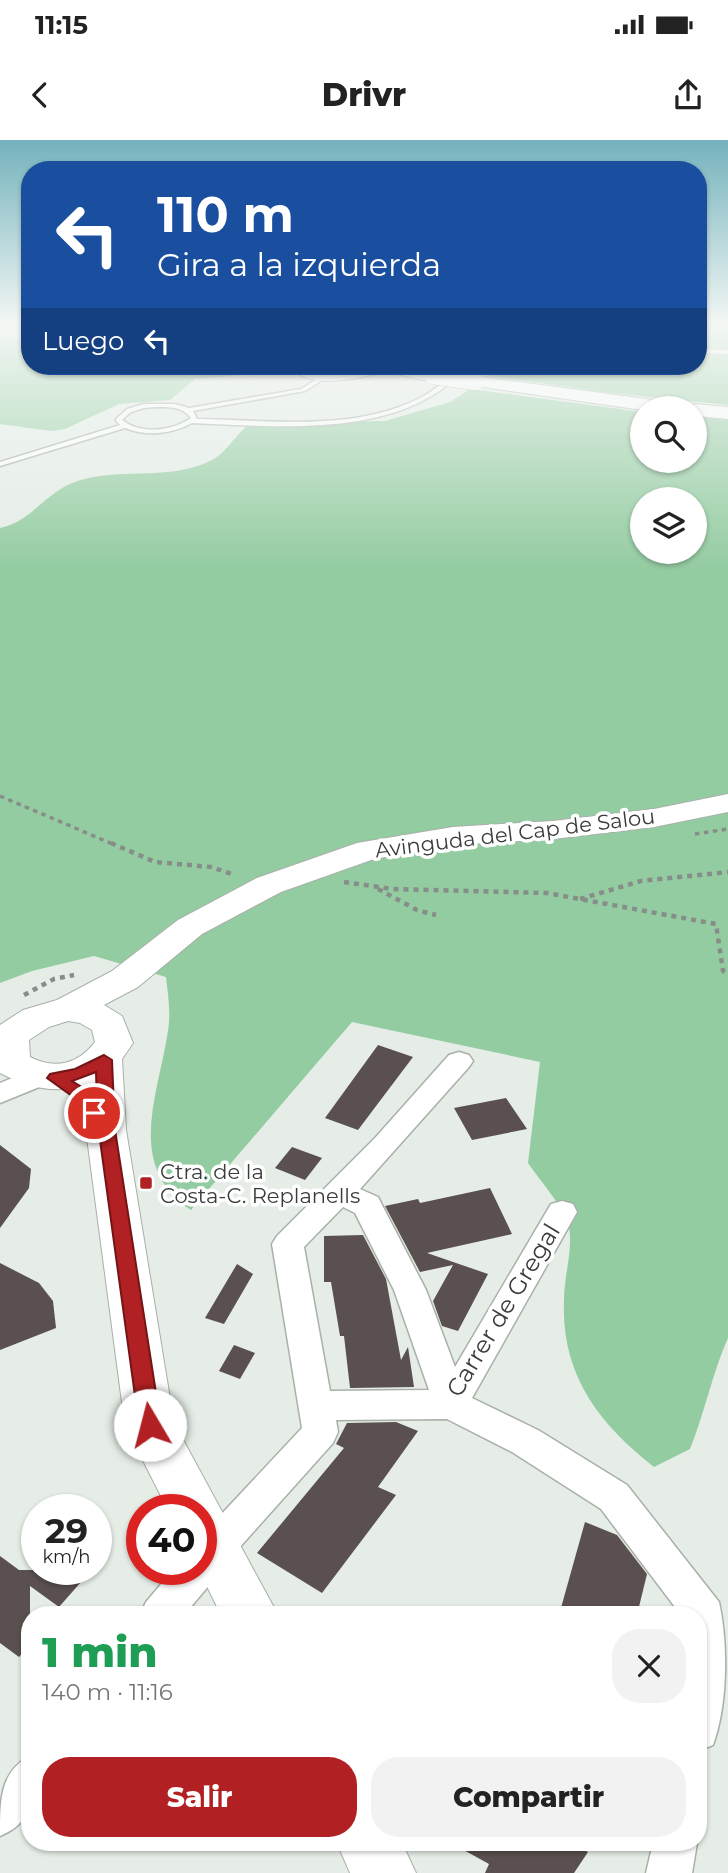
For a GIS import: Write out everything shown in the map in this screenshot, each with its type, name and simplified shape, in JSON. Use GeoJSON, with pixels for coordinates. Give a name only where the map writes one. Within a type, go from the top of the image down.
{"type":"FeatureCollection","features":[{"type":"Feature","properties":{"kind":"street"},"geometry":{"type":"LineString","coordinates":[[707,411],[728,413]]}},
{"type":"Feature","properties":{"kind":"street","name":"Avinguda del Cap de Salou"},"geometry":{"type":"LineString","coordinates":[[17,1067],[23,1023],[42,1014],[68,1009],[125,979],[190,927],[269,884],[368,850],[453,836],[553,830],[654,818],[728,803]]}},
{"type":"Feature","properties":{"kind":"street"},"geometry":{"type":"LineString","coordinates":[[125,979],[106,1042],[106,1130],[150,1425],[180,1494]]}},
{"type":"Feature","properties":{"kind":"street"},"geometry":{"type":"LineString","coordinates":[[68,1009],[91,1013],[106,1042]]}},
{"type":"Feature","properties":{"kind":"street"},"geometry":{"type":"LineString","coordinates":[[17,1067],[79,1074],[106,1042]]}},
{"type":"Feature","properties":{"kind":"street"},"geometry":{"type":"LineString","coordinates":[[217,1529],[320,1432],[288,1244],[459,1061]]}},
{"type":"Feature","properties":{"kind":"street"},"geometry":{"type":"LineString","coordinates":[[17,1067],[82,1095],[106,1130]]}},
{"type":"Feature","properties":{"kind":"street"},"geometry":{"type":"LineString","coordinates":[[339,1192],[367,1205],[410,1290],[451,1404],[525,1441],[614,1497],[698,1606]]}},
{"type":"Feature","properties":{"kind":"street","name":"Carrer de Gregal"},"geometry":{"type":"LineString","coordinates":[[316,1406],[451,1404],[562,1212]]}},
{"type":"Feature","properties":{"kind":"street"},"geometry":{"type":"LineString","coordinates":[[217,1566],[244,1606]]}},
{"type":"Feature","properties":{"kind":"street"},"geometry":{"type":"LineString","coordinates":[[165,1606],[178,1585]]}},
{"type":"Feature","properties":{"kind":"street"},"geometry":{"type":"LineString","coordinates":[[707,1624],[719,1679],[707,1708]]}},
{"type":"Feature","properties":{"kind":"street"},"geometry":{"type":"LineString","coordinates":[[0,1814],[21,1788]]}},
{"type":"Feature","properties":{"kind":"street"},"geometry":{"type":"LineString","coordinates":[[372,1851],[384,1873]]}},
{"type":"Feature","properties":{"kind":"street"},"geometry":{"type":"LineString","coordinates":[[669,1873],[673,1851]]}},
{"type":"Feature","properties":{"kind":"lane"},"geometry":{"type":"LineString","coordinates":[[124,426],[119,416],[137,408],[166,406],[189,410],[213,406]]}},
{"type":"Feature","properties":{"kind":"lane"},"geometry":{"type":"LineString","coordinates":[[0,464],[124,426],[160,430],[193,421],[336,420],[383,414],[405,406]]}},
{"type":"Feature","properties":{"kind":"lane"},"geometry":{"type":"LineString","coordinates":[[189,410],[195,415],[193,421]]}},
{"type":"Feature","properties":{"kind":"path"},"geometry":{"type":"LineString","coordinates":[[0,796],[155,863],[211,867],[269,884]]}},
{"type":"Feature","properties":{"kind":"path"},"geometry":{"type":"LineString","coordinates":[[690,835],[728,829]]}},
{"type":"Feature","properties":{"kind":"path"},"geometry":{"type":"LineString","coordinates":[[579,899],[641,881],[728,872]]}},
{"type":"Feature","properties":{"kind":"path"},"geometry":{"type":"LineString","coordinates":[[348,875],[336,879],[351,885],[374,887],[547,893],[716,924],[723,971],[728,975]]}},
{"type":"Feature","properties":{"kind":"path"},"geometry":{"type":"LineString","coordinates":[[374,887],[417,911],[436,915]]}},
{"type":"Feature","properties":{"kind":"green space"},"geometry":{"type":"Polygon","coordinates":[[[0,406],[115,406],[65,429],[51,431],[0,424],[0,406]]]}},
{"type":"Feature","properties":{"kind":"green space"},"geometry":{"type":"Polygon","coordinates":[[[437,406],[596,406],[630,410],[630,473],[707,473],[707,418],[728,420],[728,1338],[690,1449],[654,1467],[634,1451],[601,1415],[587,1396],[569,1352],[564,1301],[570,1245],[569,1226],[557,1203],[528,1163],[540,1062],[352,1022],[191,1210],[170,1192],[158,1172],[152,1150],[154,1103],[169,1024],[166,977],[94,956],[32,971],[0,983],[0,528],[21,520],[53,494],[72,483],[106,475],[176,471],[210,461],[221,454],[249,424],[385,421],[437,406]]]}},
{"type":"Feature","properties":{"kind":"building"},"geometry":{"type":"Polygon","coordinates":[[[378,1045],[413,1057],[358,1130],[325,1118],[378,1045]]]}},
{"type":"Feature","properties":{"kind":"building"},"geometry":{"type":"Polygon","coordinates":[[[506,1098],[527,1129],[472,1140],[454,1108],[506,1098]]]}},
{"type":"Feature","properties":{"kind":"building"},"geometry":{"type":"Polygon","coordinates":[[[0,1145],[31,1169],[29,1188],[0,1228],[0,1145]]]}},
{"type":"Feature","properties":{"kind":"building"},"geometry":{"type":"Polygon","coordinates":[[[292,1147],[322,1158],[305,1180],[275,1168],[292,1147]]]}},
{"type":"Feature","properties":{"kind":"building"},"geometry":{"type":"Polygon","coordinates":[[[490,1188],[512,1234],[427,1253],[488,1274],[458,1331],[442,1326],[433,1301],[453,1265],[420,1272],[385,1206],[418,1199],[420,1203],[490,1188]]]}},
{"type":"Feature","properties":{"kind":"building"},"geometry":{"type":"Polygon","coordinates":[[[363,1235],[386,1279],[401,1360],[408,1347],[414,1387],[350,1388],[344,1336],[340,1336],[331,1282],[324,1282],[324,1236],[363,1235]]]}},
{"type":"Feature","properties":{"kind":"building"},"geometry":{"type":"Polygon","coordinates":[[[0,1263],[39,1283],[53,1301],[56,1328],[0,1350],[0,1263]]]}},
{"type":"Feature","properties":{"kind":"building"},"geometry":{"type":"Polygon","coordinates":[[[237,1264],[253,1274],[224,1324],[205,1318],[237,1264]]]}},
{"type":"Feature","properties":{"kind":"building"},"geometry":{"type":"Polygon","coordinates":[[[234,1345],[255,1353],[240,1379],[219,1371],[234,1345]]]}},
{"type":"Feature","properties":{"kind":"building"},"geometry":{"type":"Polygon","coordinates":[[[396,1422],[418,1431],[378,1487],[396,1495],[322,1593],[257,1553],[344,1448],[336,1444],[347,1423],[396,1422]]]}},
{"type":"Feature","properties":{"kind":"building"},"geometry":{"type":"Polygon","coordinates":[[[585,1522],[617,1535],[647,1574],[639,1606],[562,1606],[585,1522]]]}},
{"type":"Feature","properties":{"kind":"building"},"geometry":{"type":"Polygon","coordinates":[[[0,1556],[21,1570],[21,1585],[78,1585],[60,1606],[30,1586],[30,1606],[21,1606],[19,1657],[0,1643],[0,1556]]]}},
{"type":"Feature","properties":{"kind":"building"},"geometry":{"type":"Polygon","coordinates":[[[465,1851],[588,1852],[574,1873],[485,1873],[489,1864],[465,1851]]]}},
{"type":"Feature","properties":{"kind":"place","name":"Ctra. de la Costa-C. Replanells"},"geometry":{"type":"Point","coordinates":[146,1183]}},
{"type":"Feature","properties":{"kind":"route"},"geometry":{"type":"LineString","coordinates":[[94,1113],[82,1095],[56,1078],[79,1074],[104,1060],[106,1130],[150,1425]]}}]}
